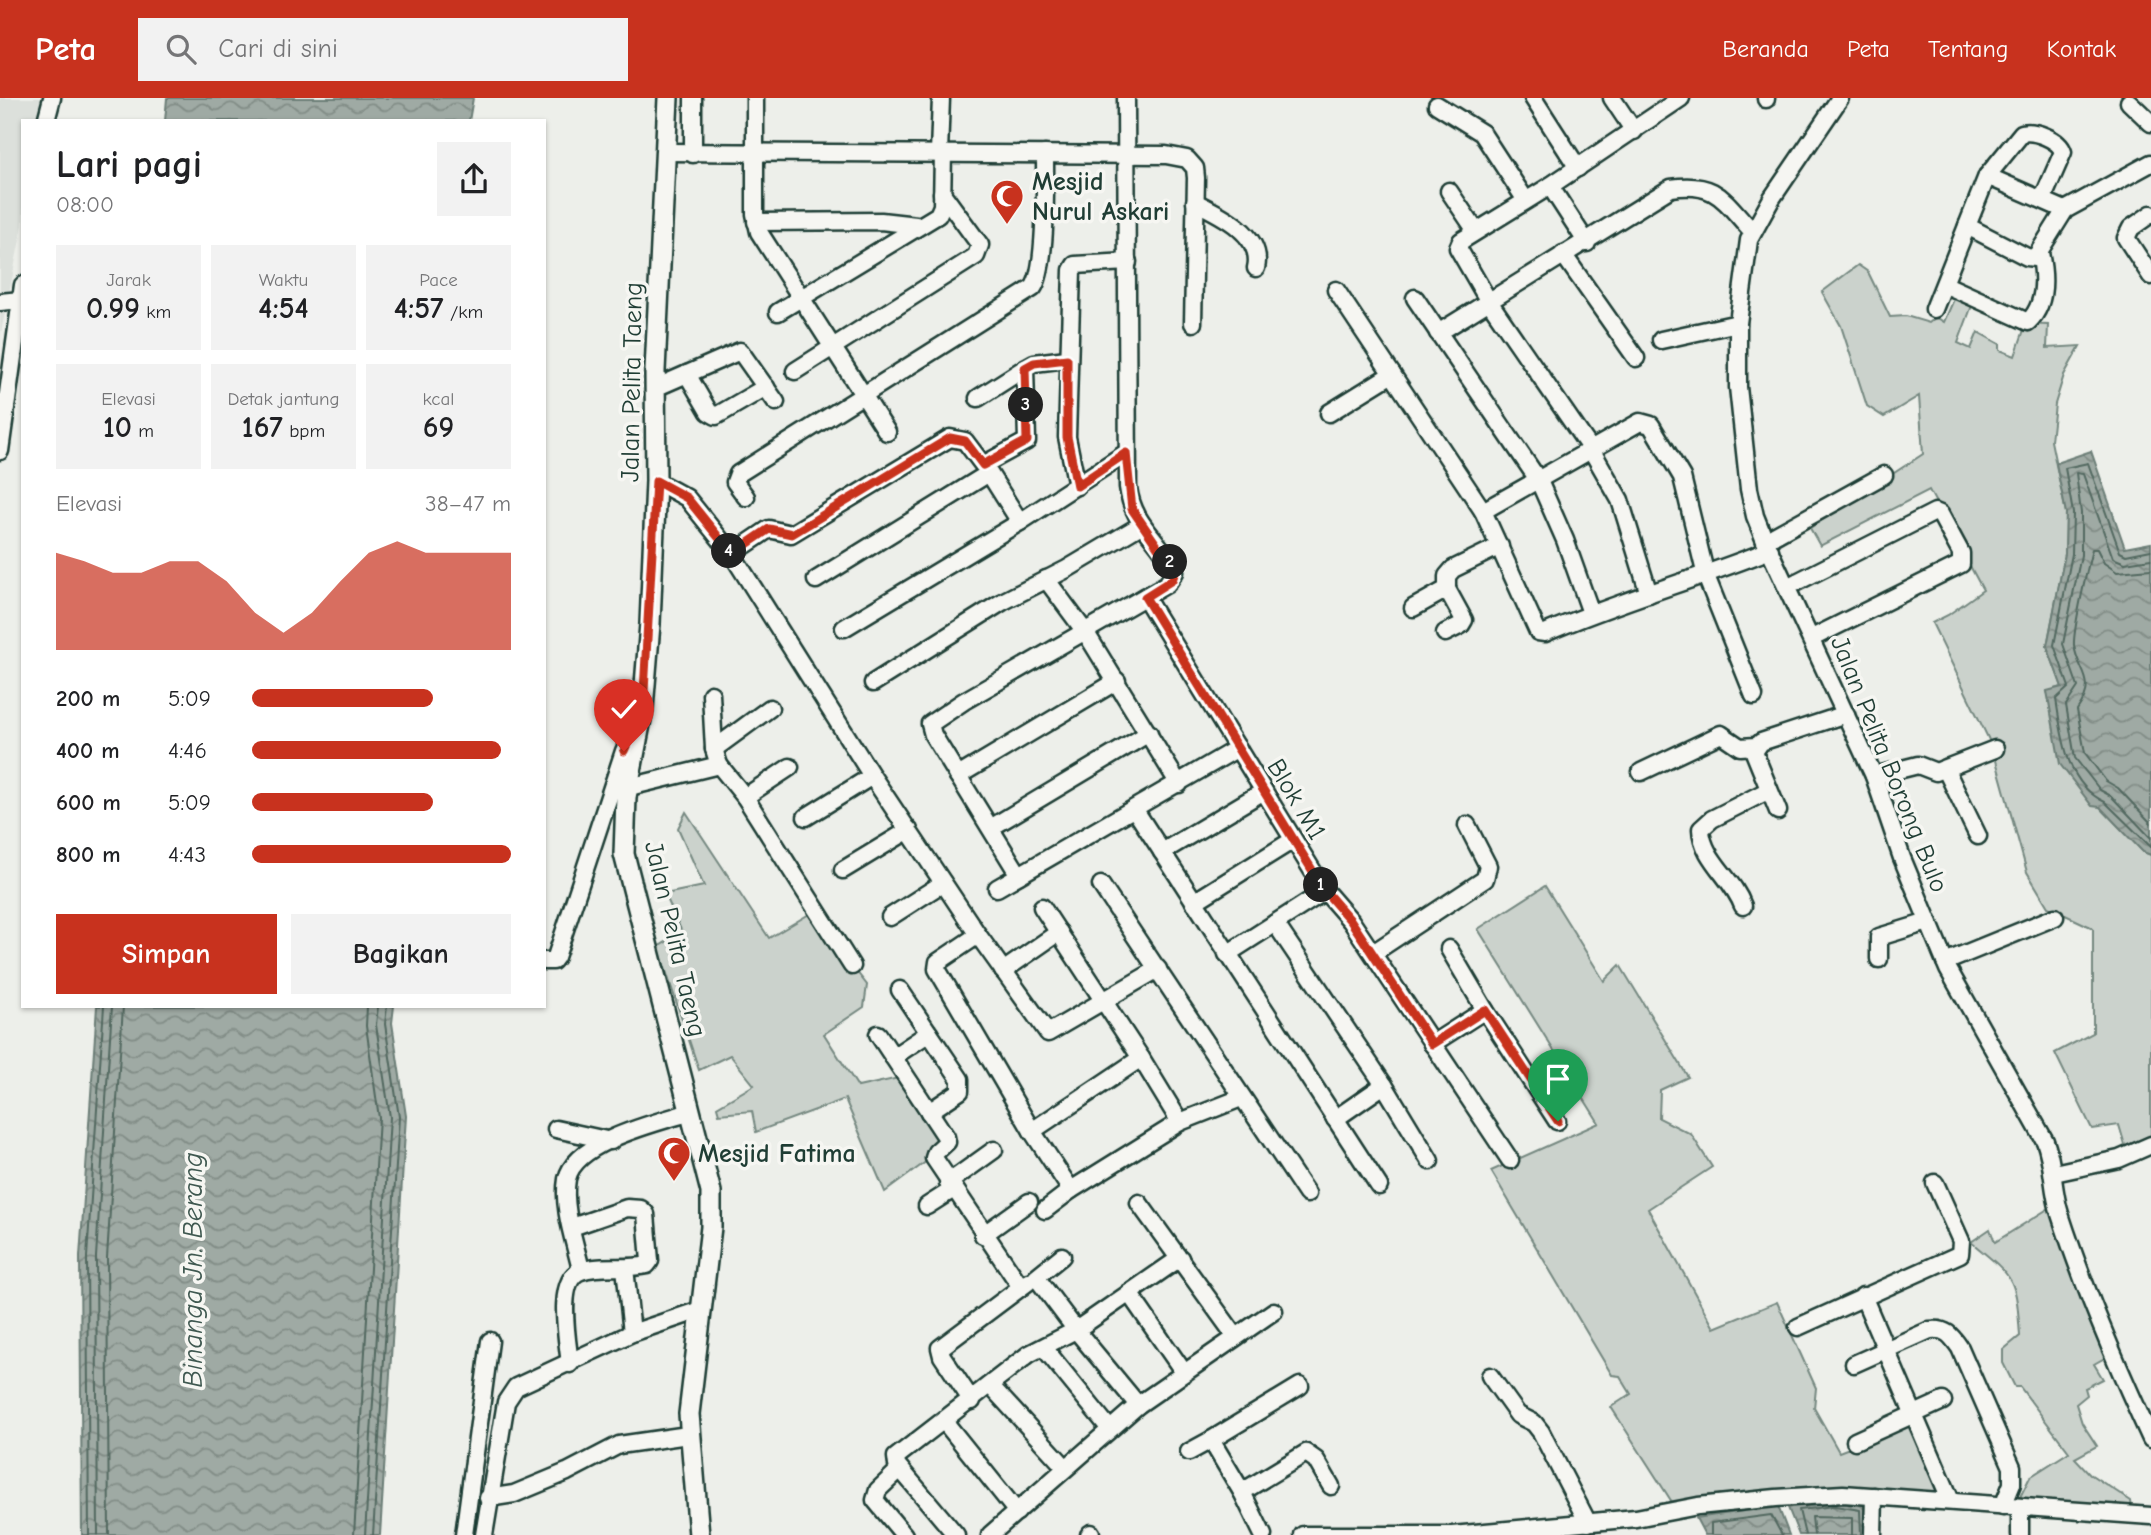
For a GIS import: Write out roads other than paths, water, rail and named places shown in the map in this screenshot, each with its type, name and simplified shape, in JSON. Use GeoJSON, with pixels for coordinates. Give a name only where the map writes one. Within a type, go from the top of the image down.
{"type":"FeatureCollection","features":[{"type":"Feature","properties":{"kind":"street"},"geometry":{"type":"LineString","coordinates":[[47,119],[52,98]]}},
{"type":"Feature","properties":{"kind":"street","name":"Jalan Pelita Taeng"},"geometry":{"type":"LineString","coordinates":[[668,98],[655,388],[656,481],[643,709],[629,787],[624,853],[711,1192],[711,1227],[691,1379],[688,1435],[699,1535]]}},
{"type":"Feature","properties":{"kind":"street"},"geometry":{"type":"LineString","coordinates":[[692,154],[693,98]]}},
{"type":"Feature","properties":{"kind":"street"},"geometry":{"type":"LineString","coordinates":[[755,98],[756,222],[763,239],[887,432]]}},
{"type":"Feature","properties":{"kind":"street"},"geometry":{"type":"LineString","coordinates":[[778,312],[916,225],[938,215],[942,193],[941,98]]}},
{"type":"Feature","properties":{"kind":"street"},"geometry":{"type":"LineString","coordinates":[[1019,875],[992,827],[933,735],[930,724],[964,701],[1145,597],[1172,580],[1175,572],[1166,555],[1141,525],[1130,500],[1126,453],[1126,98]]}},
{"type":"Feature","properties":{"kind":"street"},"geometry":{"type":"LineString","coordinates":[[1534,98],[1578,168]]}},
{"type":"Feature","properties":{"kind":"street"},"geometry":{"type":"LineString","coordinates":[[1612,98],[1634,131]]}},
{"type":"Feature","properties":{"kind":"street"},"geometry":{"type":"LineString","coordinates":[[1649,594],[1620,500],[1592,451],[1488,300],[1458,248],[1461,241],[1578,168],[1681,98]]}},
{"type":"Feature","properties":{"kind":"street","name":"Jalan Pelita Borong Bulo"},"geometry":{"type":"LineString","coordinates":[[1840,98],[1752,231],[1738,323],[1738,387],[1744,456],[1755,516],[1874,776],[1945,962],[2045,1140],[2053,1163],[2054,1194],[2072,1248],[2123,1379],[2151,1439]]}},
{"type":"Feature","properties":{"kind":"street"},"geometry":{"type":"LineString","coordinates":[[2129,102],[2151,123]]}},
{"type":"Feature","properties":{"kind":"street"},"geometry":{"type":"LineString","coordinates":[[1437,105],[1482,134],[1525,199]]}},
{"type":"Feature","properties":{"kind":"street"},"geometry":{"type":"LineString","coordinates":[[1934,309],[1946,285],[1987,176],[2022,133],[2029,132],[2055,141],[2063,152],[2043,198]]}},
{"type":"Feature","properties":{"kind":"street"},"geometry":{"type":"LineString","coordinates":[[667,152],[1045,154],[1127,157],[1166,155],[1192,161],[1196,178],[1193,323]]}},
{"type":"Feature","properties":{"kind":"street"},"geometry":{"type":"LineString","coordinates":[[746,497],[735,482],[737,474],[1037,283],[1045,210],[1045,154]]}},
{"type":"Feature","properties":{"kind":"street"},"geometry":{"type":"LineString","coordinates":[[1967,226],[2027,257],[2035,258],[2065,210],[2151,163]]}},
{"type":"Feature","properties":{"kind":"street"},"geometry":{"type":"LineString","coordinates":[[1987,176],[2043,198],[2065,210]]}},
{"type":"Feature","properties":{"kind":"street"},"geometry":{"type":"LineString","coordinates":[[1550,186],[1587,243]]}},
{"type":"Feature","properties":{"kind":"street"},"geometry":{"type":"LineString","coordinates":[[1438,333],[1563,254],[1587,243],[1654,197],[1681,186],[1712,190],[1752,231]]}},
{"type":"Feature","properties":{"kind":"street"},"geometry":{"type":"LineString","coordinates":[[1449,191],[1476,231]]}},
{"type":"Feature","properties":{"kind":"street"},"geometry":{"type":"LineString","coordinates":[[795,370],[976,256],[980,245],[942,193]]}},
{"type":"Feature","properties":{"kind":"street"},"geometry":{"type":"LineString","coordinates":[[1195,202],[1228,221],[1247,237],[1256,253],[1256,268]]}},
{"type":"Feature","properties":{"kind":"street"},"geometry":{"type":"LineString","coordinates":[[2151,214],[2131,228],[2126,238],[2151,276]]}},
{"type":"Feature","properties":{"kind":"street"},"geometry":{"type":"LineString","coordinates":[[756,222],[881,221],[916,225]]}},
{"type":"Feature","properties":{"kind":"street"},"geometry":{"type":"LineString","coordinates":[[1946,285],[2011,317],[2028,321],[2041,299],[2044,283],[2040,253]]}},
{"type":"Feature","properties":{"kind":"street"},"geometry":{"type":"LineString","coordinates":[[1563,254],[1636,358]]}},
{"type":"Feature","properties":{"kind":"street"},"geometry":{"type":"LineString","coordinates":[[1077,486],[1067,437],[1067,359],[1073,268],[1128,262]]}},
{"type":"Feature","properties":{"kind":"street"},"geometry":{"type":"LineString","coordinates":[[1336,290],[1483,511],[1538,632],[1545,633],[1591,613],[1706,576],[1768,546],[1884,475]]}},
{"type":"Feature","properties":{"kind":"street"},"geometry":{"type":"LineString","coordinates":[[0,302],[21,292]]}},
{"type":"Feature","properties":{"kind":"street"},"geometry":{"type":"LineString","coordinates":[[1415,298],[1539,481],[1565,540],[1591,613]]}},
{"type":"Feature","properties":{"kind":"street"},"geometry":{"type":"LineString","coordinates":[[0,451],[21,299]]}},
{"type":"Feature","properties":{"kind":"street"},"geometry":{"type":"LineString","coordinates":[[1661,340],[1738,323]]}},
{"type":"Feature","properties":{"kind":"street"},"geometry":{"type":"LineString","coordinates":[[655,388],[740,351],[776,402]]}},
{"type":"Feature","properties":{"kind":"street"},"geometry":{"type":"LineString","coordinates":[[978,398],[1034,363],[1067,359]]}},
{"type":"Feature","properties":{"kind":"street"},"geometry":{"type":"LineString","coordinates":[[732,554],[769,529],[792,534],[950,438],[965,441],[983,465],[1027,441],[1025,368]]}},
{"type":"Feature","properties":{"kind":"street"},"geometry":{"type":"LineString","coordinates":[[687,374],[709,412],[716,416],[766,387]]}},
{"type":"Feature","properties":{"kind":"street"},"geometry":{"type":"LineString","coordinates":[[1329,413],[1392,374]]}},
{"type":"Feature","properties":{"kind":"street"},"geometry":{"type":"LineString","coordinates":[[1483,511],[1640,422],[1651,425],[1682,477],[1706,576],[1754,696]]}},
{"type":"Feature","properties":{"kind":"street"},"geometry":{"type":"LineString","coordinates":[[844,628],[1020,522],[1126,453]]}},
{"type":"Feature","properties":{"kind":"street"},"geometry":{"type":"LineString","coordinates":[[816,580],[989,473],[1020,522]]}},
{"type":"Feature","properties":{"kind":"street"},"geometry":{"type":"LineString","coordinates":[[656,481],[687,498],[732,554],[872,776],[978,935],[1048,1033],[1158,969]]}},
{"type":"Feature","properties":{"kind":"street"},"geometry":{"type":"LineString","coordinates":[[1787,587],[1935,512],[1940,514],[1961,553],[1961,564],[1812,638]]}},
{"type":"Feature","properties":{"kind":"street"},"geometry":{"type":"LineString","coordinates":[[873,683],[1002,602],[1141,525]]}},
{"type":"Feature","properties":{"kind":"street"},"geometry":{"type":"LineString","coordinates":[[1445,633],[1464,621],[1447,589],[1447,576],[1453,569],[1500,545]]}},
{"type":"Feature","properties":{"kind":"street"},"geometry":{"type":"LineString","coordinates":[[1046,579],[1086,633],[1179,784]]}},
{"type":"Feature","properties":{"kind":"street"},"geometry":{"type":"LineString","coordinates":[[1413,608],[1447,589]]}},
{"type":"Feature","properties":{"kind":"street","name":"Blok M1"},"geometry":{"type":"LineString","coordinates":[[1145,597],[1325,891],[1373,953],[1510,1160]]}},
{"type":"Feature","properties":{"kind":"street"},"geometry":{"type":"LineString","coordinates":[[958,776],[1117,681]]}},
{"type":"Feature","properties":{"kind":"street"},"geometry":{"type":"LineString","coordinates":[[711,694],[714,749],[719,765],[745,797],[852,966]]}},
{"type":"Feature","properties":{"kind":"street"},"geometry":{"type":"LineString","coordinates":[[714,749],[770,708]]}},
{"type":"Feature","properties":{"kind":"street"},"geometry":{"type":"LineString","coordinates":[[546,961],[553,961],[556,957],[624,751],[643,709]]}},
{"type":"Feature","properties":{"kind":"street"},"geometry":{"type":"LineString","coordinates":[[1778,811],[1754,752],[1756,746],[1761,741],[1846,714]]}},
{"type":"Feature","properties":{"kind":"street"},"geometry":{"type":"LineString","coordinates":[[992,827],[1149,733]]}},
{"type":"Feature","properties":{"kind":"street"},"geometry":{"type":"LineString","coordinates":[[1641,772],[1721,734],[1740,747],[1756,746]]}},
{"type":"Feature","properties":{"kind":"street"},"geometry":{"type":"LineString","coordinates":[[997,888],[1238,748]]}},
{"type":"Feature","properties":{"kind":"street"},"geometry":{"type":"LineString","coordinates":[[1874,776],[1912,765],[1924,766],[1932,772],[1995,749]]}},
{"type":"Feature","properties":{"kind":"street"},"geometry":{"type":"LineString","coordinates":[[629,787],[719,765]]}},
{"type":"Feature","properties":{"kind":"street"},"geometry":{"type":"LineString","coordinates":[[745,797],[790,767]]}},
{"type":"Feature","properties":{"kind":"street"},"geometry":{"type":"LineString","coordinates":[[1945,768],[1978,836]]}},
{"type":"Feature","properties":{"kind":"street"},"geometry":{"type":"LineString","coordinates":[[806,817],[872,776]]}},
{"type":"Feature","properties":{"kind":"street"},"geometry":{"type":"LineString","coordinates":[[1743,906],[1732,881],[1718,868],[1708,851],[1701,829],[1712,819],[1769,790]]}},
{"type":"Feature","properties":{"kind":"street"},"geometry":{"type":"LineString","coordinates":[[1162,852],[1264,792]]}},
{"type":"Feature","properties":{"kind":"street"},"geometry":{"type":"LineString","coordinates":[[1135,810],[1379,1186]]}},
{"type":"Feature","properties":{"kind":"street"},"geometry":{"type":"LineString","coordinates":[[1373,953],[1485,879],[1488,866],[1467,825]]}},
{"type":"Feature","properties":{"kind":"street"},"geometry":{"type":"LineString","coordinates":[[843,870],[909,830]]}},
{"type":"Feature","properties":{"kind":"street"},"geometry":{"type":"LineString","coordinates":[[1194,902],[1293,840]]}},
{"type":"Feature","properties":{"kind":"street"},"geometry":{"type":"LineString","coordinates":[[890,916],[943,883]]}},
{"type":"Feature","properties":{"kind":"street"},"geometry":{"type":"LineString","coordinates":[[1101,885],[1307,1194]]}},
{"type":"Feature","properties":{"kind":"street"},"geometry":{"type":"LineString","coordinates":[[1227,954],[1325,891]]}},
{"type":"Feature","properties":{"kind":"street"},"geometry":{"type":"LineString","coordinates":[[1042,906],[1105,1000],[1180,1122]]}},
{"type":"Feature","properties":{"kind":"street"},"geometry":{"type":"LineString","coordinates":[[1945,962],[2055,917]]}},
{"type":"Feature","properties":{"kind":"street"},"geometry":{"type":"LineString","coordinates":[[1879,959],[1879,937],[1928,922]]}},
{"type":"Feature","properties":{"kind":"street"},"geometry":{"type":"LineString","coordinates":[[1275,923],[1384,1085],[1430,1161]]}},
{"type":"Feature","properties":{"kind":"street"},"geometry":{"type":"LineString","coordinates":[[1003,971],[1059,932]]}},
{"type":"Feature","properties":{"kind":"street"},"geometry":{"type":"LineString","coordinates":[[978,935],[939,962],[937,969],[1032,1131],[1071,1190]]}},
{"type":"Feature","properties":{"kind":"street"},"geometry":{"type":"LineString","coordinates":[[1449,949],[1485,1010],[1558,1121]]}},
{"type":"Feature","properties":{"kind":"street"},"geometry":{"type":"LineString","coordinates":[[900,990],[960,1079],[961,1087],[929,1112]]}},
{"type":"Feature","properties":{"kind":"street"},"geometry":{"type":"LineString","coordinates":[[1432,1044],[1485,1010]]}},
{"type":"Feature","properties":{"kind":"street"},"geometry":{"type":"LineString","coordinates":[[893,1057],[929,1033]]}},
{"type":"Feature","properties":{"kind":"street"},"geometry":{"type":"LineString","coordinates":[[878,1034],[947,1139],[934,1156],[950,1187],[1021,1287]]}},
{"type":"Feature","properties":{"kind":"street"},"geometry":{"type":"LineString","coordinates":[[1032,1131],[1141,1058]]}},
{"type":"Feature","properties":{"kind":"street"},"geometry":{"type":"LineString","coordinates":[[1335,1119],[1384,1085]]}},
{"type":"Feature","properties":{"kind":"street"},"geometry":{"type":"LineString","coordinates":[[1045,1210],[1071,1190],[1180,1122],[1241,1098]]}},
{"type":"Feature","properties":{"kind":"street"},"geometry":{"type":"LineString","coordinates":[[581,1270],[566,1189],[570,1169],[576,1161],[611,1141],[691,1112]]}},
{"type":"Feature","properties":{"kind":"street"},"geometry":{"type":"LineString","coordinates":[[556,1129],[611,1141]]}},
{"type":"Feature","properties":{"kind":"street"},"geometry":{"type":"LineString","coordinates":[[2054,1173],[2119,1159],[2151,1145]]}},
{"type":"Feature","properties":{"kind":"street"},"geometry":{"type":"LineString","coordinates":[[927,1206],[994,1150]]}},
{"type":"Feature","properties":{"kind":"street"},"geometry":{"type":"LineString","coordinates":[[1798,1327],[1960,1254],[1961,1241],[1935,1184]]}},
{"type":"Feature","properties":{"kind":"street"},"geometry":{"type":"LineString","coordinates":[[983,1236],[1029,1202]]}},
{"type":"Feature","properties":{"kind":"street"},"geometry":{"type":"LineString","coordinates":[[1139,1203],[1236,1337]]}},
{"type":"Feature","properties":{"kind":"street"},"geometry":{"type":"LineString","coordinates":[[570,1364],[565,1295],[570,1279],[581,1270],[625,1268],[647,1265],[650,1261],[644,1211],[637,1207],[572,1227]]}},
{"type":"Feature","properties":{"kind":"street"},"geometry":{"type":"LineString","coordinates":[[972,1401],[942,1356],[940,1348],[1062,1256]]}},
{"type":"Feature","properties":{"kind":"street"},"geometry":{"type":"LineString","coordinates":[[956,1535],[900,1469],[895,1462],[898,1455],[972,1401],[1029,1354],[1045,1349],[1076,1330],[1180,1258]]}},
{"type":"Feature","properties":{"kind":"street"},"geometry":{"type":"LineString","coordinates":[[625,1268],[632,1332]]}},
{"type":"Feature","properties":{"kind":"street"},"geometry":{"type":"LineString","coordinates":[[1036,1277],[1138,1405]]}},
{"type":"Feature","properties":{"kind":"street"},"geometry":{"type":"LineString","coordinates":[[1129,1293],[1183,1371]]}},
{"type":"Feature","properties":{"kind":"street"},"geometry":{"type":"LineString","coordinates":[[1863,1296],[1951,1501]]}},
{"type":"Feature","properties":{"kind":"street"},"geometry":{"type":"LineString","coordinates":[[484,1535],[506,1402],[516,1387],[570,1364],[632,1332],[700,1310]]}},
{"type":"Feature","properties":{"kind":"street"},"geometry":{"type":"LineString","coordinates":[[990,1535],[1138,1405],[1183,1371],[1274,1311]]}},
{"type":"Feature","properties":{"kind":"street"},"geometry":{"type":"LineString","coordinates":[[1854,1364],[1923,1332],[1938,1329],[1951,1335],[1961,1348],[2012,1467],[2012,1483],[2003,1506]]}},
{"type":"Feature","properties":{"kind":"street"},"geometry":{"type":"LineString","coordinates":[[464,1535],[490,1341]]}},
{"type":"Feature","properties":{"kind":"street"},"geometry":{"type":"LineString","coordinates":[[1045,1349],[1110,1428]]}},
{"type":"Feature","properties":{"kind":"street"},"geometry":{"type":"LineString","coordinates":[[1490,1376],[1518,1415],[1534,1423],[1541,1432],[1588,1522]]}},
{"type":"Feature","properties":{"kind":"street"},"geometry":{"type":"LineString","coordinates":[[990,1385],[1065,1467]]}},
{"type":"Feature","properties":{"kind":"street"},"geometry":{"type":"LineString","coordinates":[[1189,1452],[1300,1386]]}},
{"type":"Feature","properties":{"kind":"street"},"geometry":{"type":"LineString","coordinates":[[1856,1441],[1943,1401]]}},
{"type":"Feature","properties":{"kind":"street"},"geometry":{"type":"LineString","coordinates":[[477,1439],[496,1418],[504,1414]]}},
{"type":"Feature","properties":{"kind":"street"},"geometry":{"type":"LineString","coordinates":[[944,1421],[1017,1513]]}},
{"type":"Feature","properties":{"kind":"street"},"geometry":{"type":"LineString","coordinates":[[488,1498],[514,1494],[619,1446],[688,1435]]}},
{"type":"Feature","properties":{"kind":"street"},"geometry":{"type":"LineString","coordinates":[[1211,1440],[1242,1492],[1263,1535]]}},
{"type":"Feature","properties":{"kind":"street"},"geometry":{"type":"LineString","coordinates":[[1242,1492],[1306,1453],[1316,1460],[1331,1486]]}},
{"type":"Feature","properties":{"kind":"street"},"geometry":{"type":"LineString","coordinates":[[900,1469],[878,1490],[875,1500],[904,1535]]}},
{"type":"Feature","properties":{"kind":"street"},"geometry":{"type":"LineString","coordinates":[[1873,1535],[1874,1496]]}},
{"type":"Feature","properties":{"kind":"street"},"geometry":{"type":"LineString","coordinates":[[1303,1535],[1452,1535],[1588,1522],[1776,1498],[1874,1496],[2151,1516]]}},
{"type":"Feature","properties":{"kind":"street"},"geometry":{"type":"LineString","coordinates":[[2020,1508],[2020,1535]]}},
{"type":"Feature","properties":{"kind":"water"},"geometry":{"type":"Polygon","coordinates":[[[167,98],[473,98],[469,119],[165,119],[167,98]]]}},
{"type":"Feature","properties":{"kind":"water"},"geometry":{"type":"Polygon","coordinates":[[[2091,451],[2125,548],[2151,543],[2151,855],[2143,852],[2100,807],[2092,806],[2060,764],[2047,691],[2062,687],[2047,646],[2065,554],[2066,513],[2056,463],[2091,451]]]}},
{"type":"Feature","properties":{"kind":"water","name":"Binanga Jn. Berang"},"geometry":{"type":"Polygon","coordinates":[[[97,1008],[394,1008],[392,1023],[406,1116],[380,1535],[82,1535],[80,1257],[97,1008]]]}},
{"type":"Feature","properties":{"kind":"water"},"geometry":{"type":"Polygon","coordinates":[[[1804,1501],[1860,1501],[1868,1507],[1868,1535],[1799,1535],[1787,1505],[1804,1501]]]}},
{"type":"Feature","properties":{"kind":"water"},"geometry":{"type":"Polygon","coordinates":[[[1778,1506],[1789,1535],[1705,1535],[1696,1518],[1778,1506]]]}},
{"type":"Feature","properties":{"kind":"place","name":"Mesjid Nurul Askari"},"geometry":{"type":"Point","coordinates":[1007,226]}},
{"type":"Feature","properties":{"kind":"place","name":"Mesjid Fatima"},"geometry":{"type":"Point","coordinates":[674,1183]}}]}
